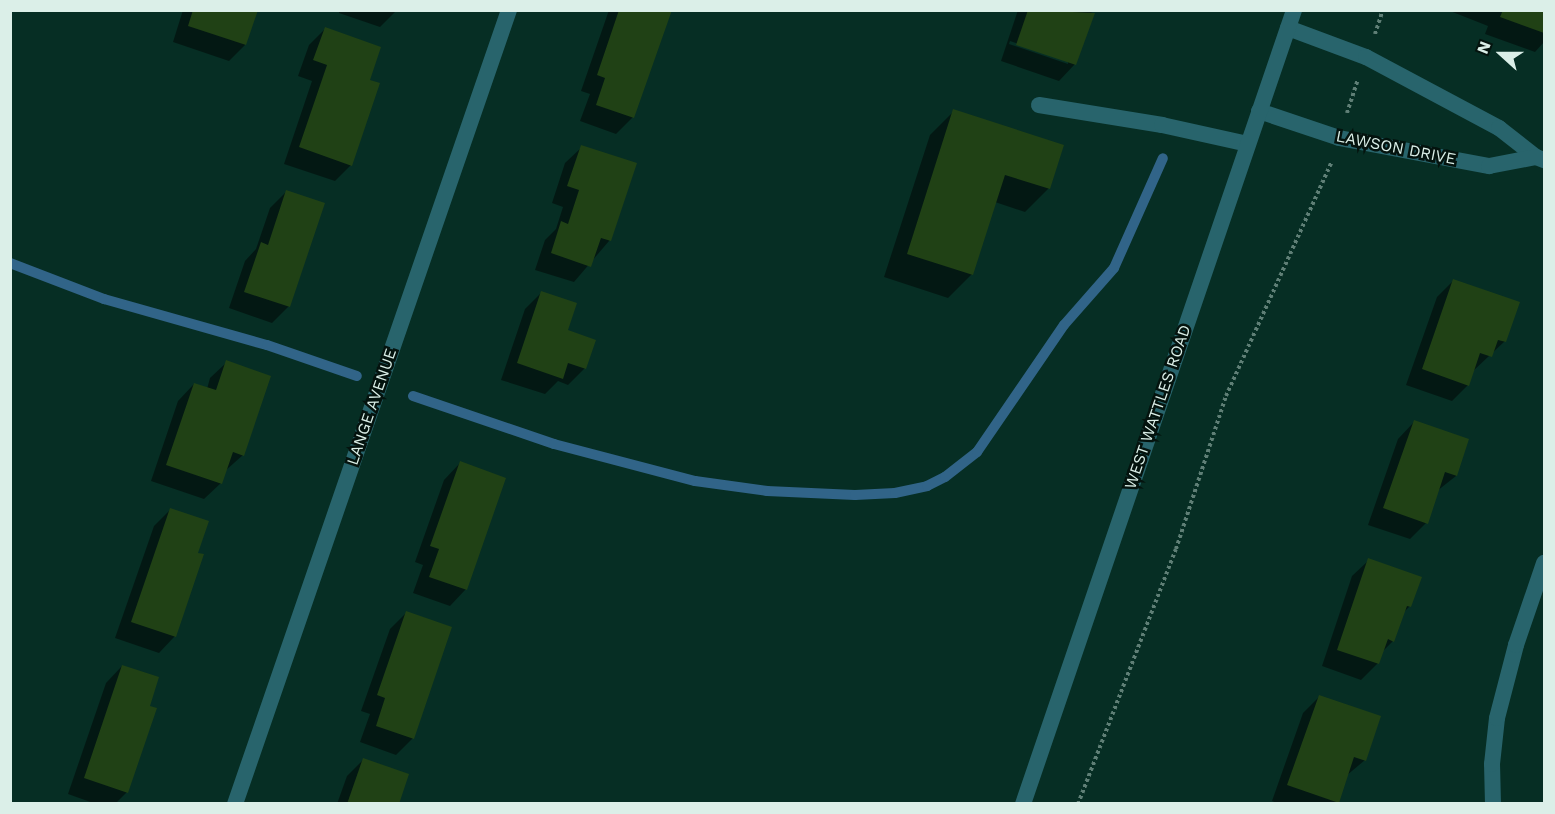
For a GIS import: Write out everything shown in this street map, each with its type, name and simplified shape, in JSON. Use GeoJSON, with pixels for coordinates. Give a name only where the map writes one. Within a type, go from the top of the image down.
{"type":"FeatureCollection","features":[{"type":"Feature","properties":{"kind":"street","name":"LANGE AVENUE"},"geometry":{"type":"LineString","coordinates":[[235,804],[509,10]]}},
{"type":"Feature","properties":{"kind":"street","name":"WEST WATTLES ROAD"},"geometry":{"type":"LineString","coordinates":[[1023,804],[1294,10]]}},
{"type":"Feature","properties":{"kind":"street","name":"LAWSON DRIVE"},"geometry":{"type":"LineString","coordinates":[[1288,28],[1366,57],[1499,128],[1540,159]]}},
{"type":"Feature","properties":{"kind":"street"},"geometry":{"type":"LineString","coordinates":[[1039,105],[1162,124],[1248,144]]}},
{"type":"Feature","properties":{"kind":"street","name":"LAWSON DRIVE"},"geometry":{"type":"LineString","coordinates":[[1259,111],[1339,138],[1489,166],[1540,159]]}},
{"type":"Feature","properties":{"kind":"street"},"geometry":{"type":"LineString","coordinates":[[1493,804],[1492,764],[1497,718],[1516,645],[1545,563]]}},
{"type":"Feature","properties":{"kind":"path"},"geometry":{"type":"LineString","coordinates":[[1078,804],[1176,549],[1226,396],[1333,158],[1383,10]]}},
{"type":"Feature","properties":{"kind":"building"},"geometry":{"type":"Polygon","coordinates":[[[193,10],[258,10],[246,45],[188,26],[193,10]]]}},
{"type":"Feature","properties":{"kind":"building"},"geometry":{"type":"Polygon","coordinates":[[[619,10],[672,10],[634,118],[596,105],[605,78],[597,75],[619,10]]]}},
{"type":"Feature","properties":{"kind":"building"},"geometry":{"type":"Polygon","coordinates":[[[1028,10],[1095,13],[1076,65],[1016,45],[1028,10]]]}},
{"type":"Feature","properties":{"kind":"building"},"geometry":{"type":"Polygon","coordinates":[[[1503,10],[1544,10],[1544,33],[1500,17],[1503,10]]]}},
{"type":"Feature","properties":{"kind":"building"},"geometry":{"type":"Polygon","coordinates":[[[325,27],[381,47],[370,80],[380,83],[352,166],[299,147],[327,65],[313,60],[325,27]]]}},
{"type":"Feature","properties":{"kind":"building"},"geometry":{"type":"Polygon","coordinates":[[[953,109],[1064,145],[1050,189],[1005,175],[973,275],[907,254],[953,109]]]}},
{"type":"Feature","properties":{"kind":"building"},"geometry":{"type":"Polygon","coordinates":[[[581,145],[637,163],[611,241],[601,238],[591,267],[551,253],[561,221],[568,224],[579,190],[567,186],[581,145]]]}},
{"type":"Feature","properties":{"kind":"building"},"geometry":{"type":"Polygon","coordinates":[[[286,190],[325,203],[290,307],[244,292],[261,242],[268,245],[286,190]]]}},
{"type":"Feature","properties":{"kind":"building"},"geometry":{"type":"Polygon","coordinates":[[[1453,279],[1520,302],[1506,342],[1498,340],[1492,357],[1480,353],[1469,386],[1422,369],[1453,279]]]}},
{"type":"Feature","properties":{"kind":"building"},"geometry":{"type":"Polygon","coordinates":[[[541,291],[577,303],[568,330],[596,340],[586,369],[568,363],[563,379],[517,363],[541,291]]]}},
{"type":"Feature","properties":{"kind":"building"},"geometry":{"type":"Polygon","coordinates":[[[226,360],[271,376],[244,456],[233,452],[222,484],[166,465],[194,383],[216,390],[226,360]]]}},
{"type":"Feature","properties":{"kind":"building"},"geometry":{"type":"Polygon","coordinates":[[[1414,420],[1469,439],[1457,476],[1445,472],[1428,524],[1383,508],[1414,420]]]}},
{"type":"Feature","properties":{"kind":"building"},"geometry":{"type":"Polygon","coordinates":[[[460,461],[506,478],[467,590],[429,577],[439,549],[430,546],[460,461]]]}},
{"type":"Feature","properties":{"kind":"building"},"geometry":{"type":"Polygon","coordinates":[[[170,508],[209,521],[198,553],[204,554],[176,637],[131,622],[170,508]]]}},
{"type":"Feature","properties":{"kind":"building"},"geometry":{"type":"Polygon","coordinates":[[[1368,558],[1422,577],[1411,607],[1407,606],[1394,642],[1388,639],[1379,664],[1337,650],[1368,558]]]}},
{"type":"Feature","properties":{"kind":"building"},"geometry":{"type":"Polygon","coordinates":[[[406,611],[452,627],[414,739],[376,726],[385,698],[377,695],[406,611]]]}},
{"type":"Feature","properties":{"kind":"building"},"geometry":{"type":"Polygon","coordinates":[[[122,665],[159,677],[150,706],[157,708],[128,793],[84,778],[122,665]]]}},
{"type":"Feature","properties":{"kind":"building"},"geometry":{"type":"Polygon","coordinates":[[[1319,695],[1381,716],[1366,761],[1354,757],[1339,803],[1287,785],[1319,695]]]}},
{"type":"Feature","properties":{"kind":"building"},"geometry":{"type":"Polygon","coordinates":[[[363,758],[409,774],[399,804],[347,804],[363,758]]]}},
{"type":"Feature","properties":{"kind":"waterway"},"geometry":{"type":"LineString","coordinates":[[413,396],[554,444],[695,481],[767,491],[855,495],[895,493],[927,486],[945,477],[977,452],[1064,325],[1114,268],[1163,158]]}},
{"type":"Feature","properties":{"kind":"waterway"},"geometry":{"type":"LineString","coordinates":[[10,263],[104,299],[267,345],[357,376]]}}]}
